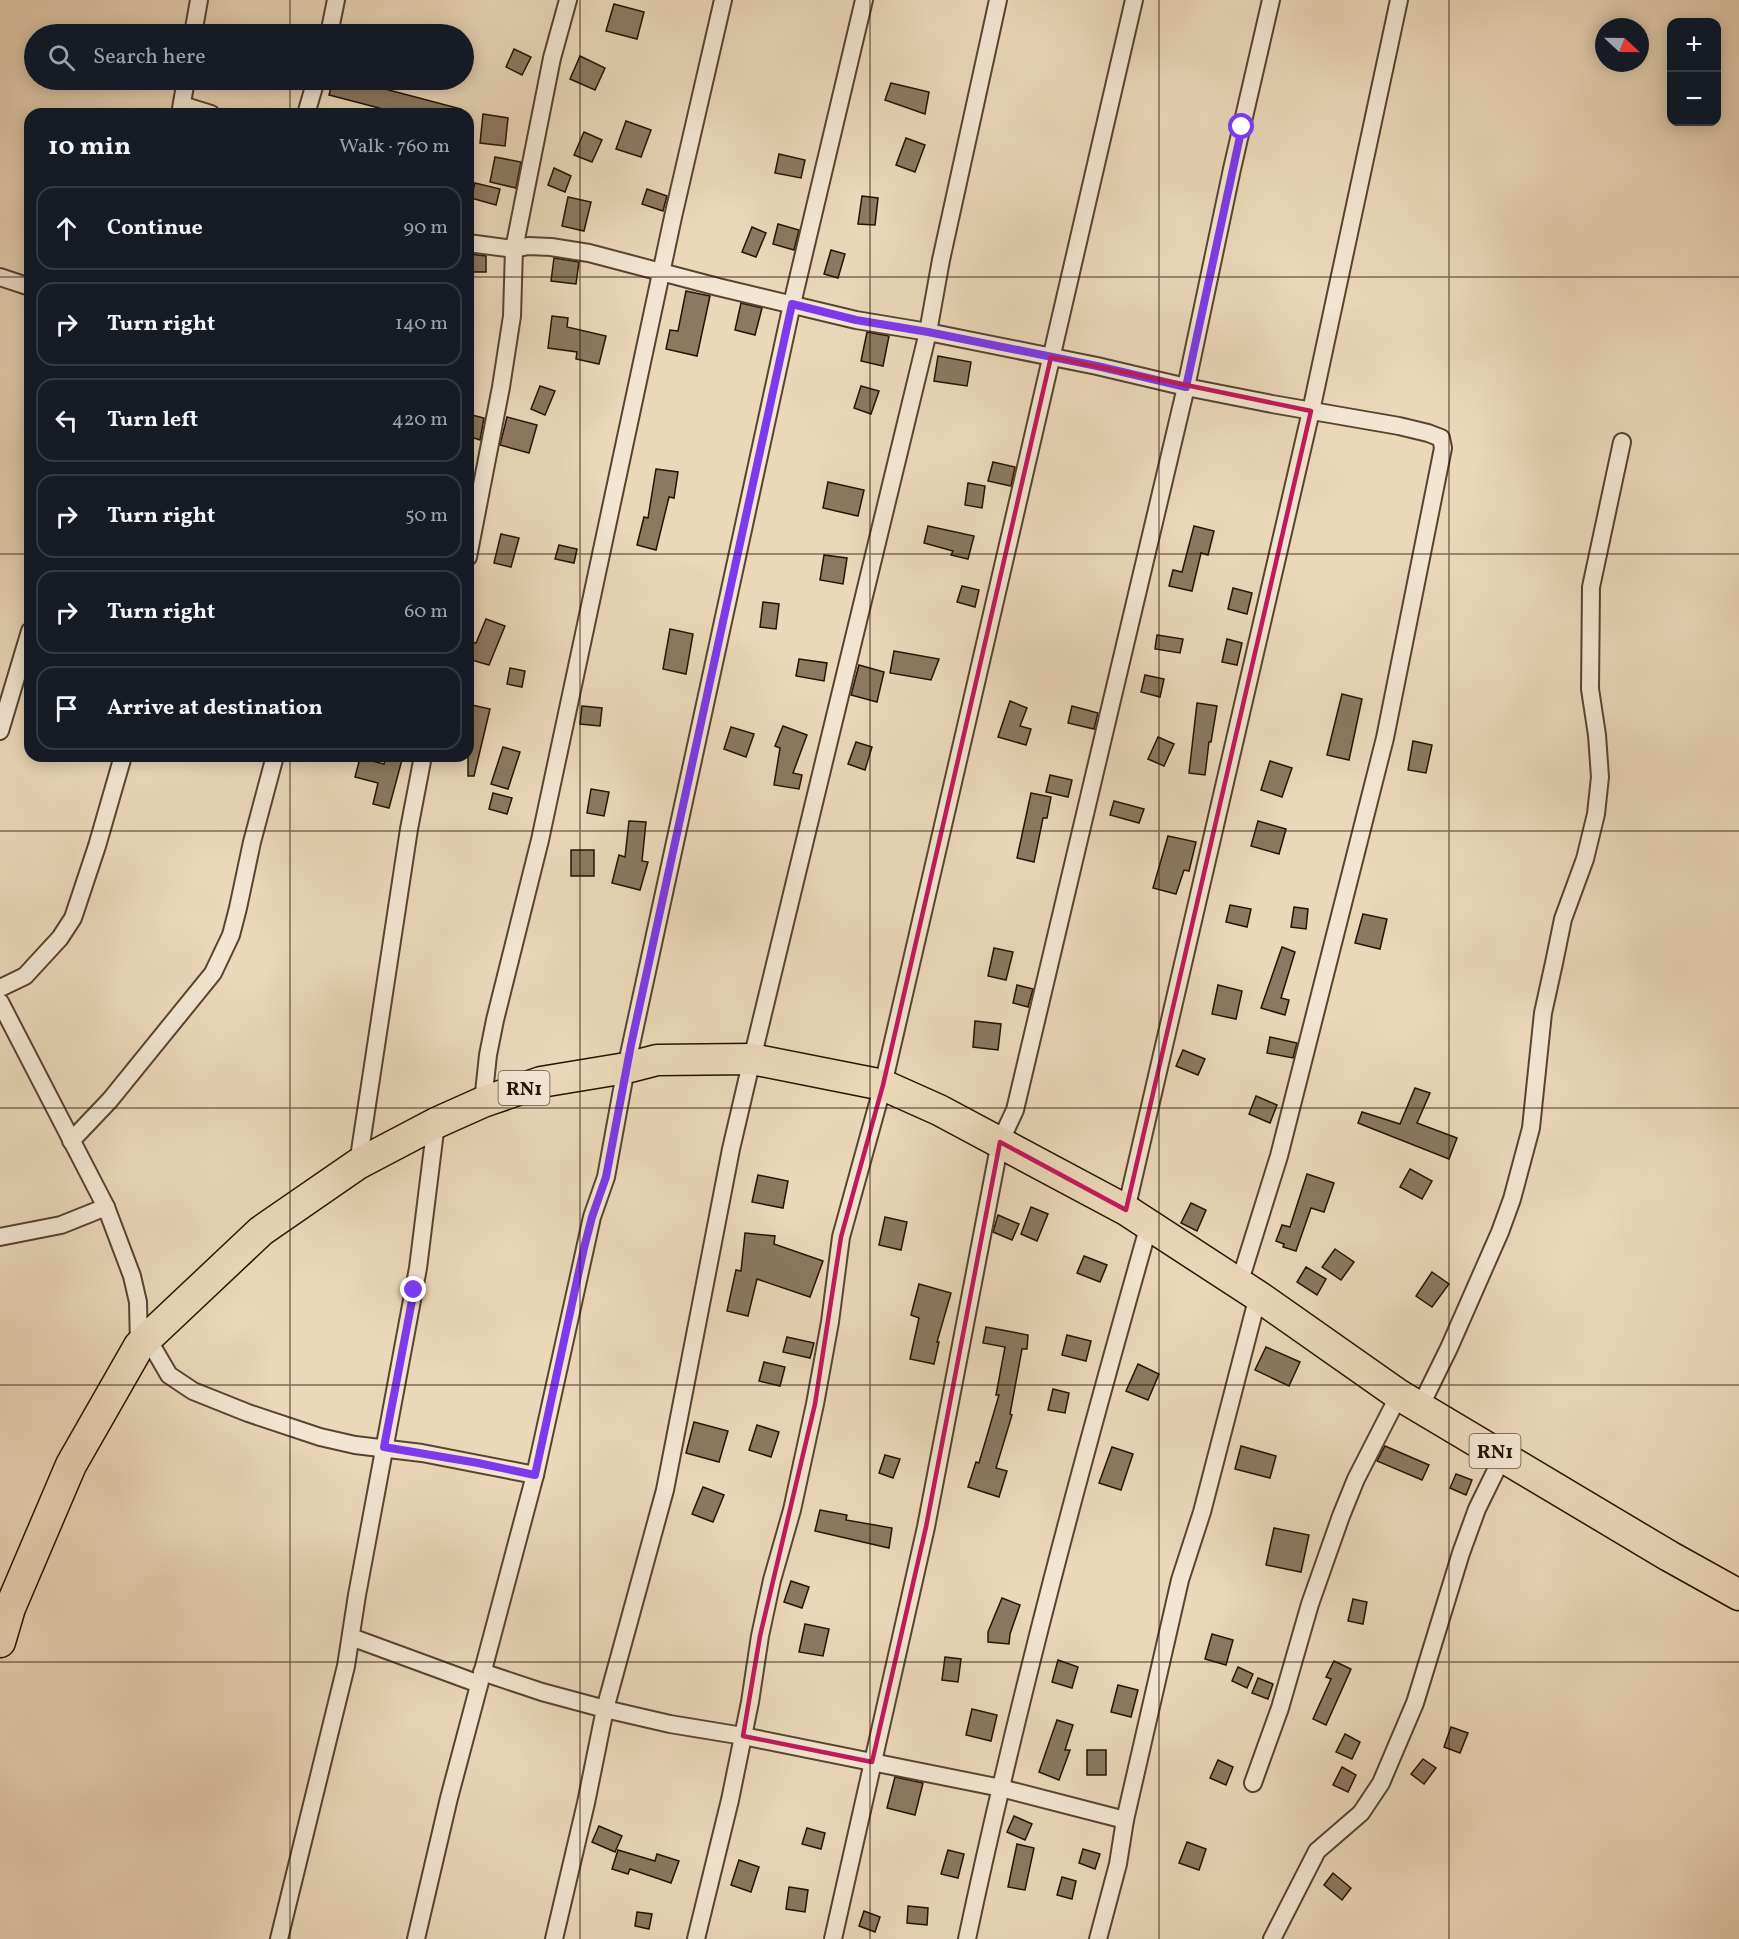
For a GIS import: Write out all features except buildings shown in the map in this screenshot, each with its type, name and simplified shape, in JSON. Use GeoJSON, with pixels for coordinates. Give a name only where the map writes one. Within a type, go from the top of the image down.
{"type":"FeatureCollection","features":[{"type":"Feature","properties":{"kind":"highway","name":"RN1"},"geometry":{"type":"LineString","coordinates":[[0,1642],[5,1611],[71,1465],[143,1342],[261,1231],[358,1164],[436,1123],[483,1102],[542,1082],[626,1068],[652,1060],[752,1059],[883,1085],[939,1110],[1138,1218],[1249,1290],[1409,1401],[1739,1595]]}},
{"type":"Feature","properties":{"kind":"street"},"geometry":{"type":"LineString","coordinates":[[195,24],[200,0]]}},
{"type":"Feature","properties":{"kind":"street"},"geometry":{"type":"LineString","coordinates":[[331,24],[336,0]]}},
{"type":"Feature","properties":{"kind":"street"},"geometry":{"type":"LineString","coordinates":[[474,526],[501,387],[512,316],[514,249],[552,58],[568,0]]}},
{"type":"Feature","properties":{"kind":"street"},"geometry":{"type":"LineString","coordinates":[[483,1102],[488,1055],[495,1020],[540,840],[723,0]]}},
{"type":"Feature","properties":{"kind":"street"},"geometry":{"type":"LineString","coordinates":[[416,1939],[449,1798],[535,1475],[584,1248],[606,1177],[626,1068],[792,304],[864,0]]}},
{"type":"Feature","properties":{"kind":"street"},"geometry":{"type":"LineString","coordinates":[[554,1939],[605,1709],[665,1490],[731,1149],[928,332],[941,260],[998,0]]}},
{"type":"Feature","properties":{"kind":"street"},"geometry":{"type":"LineString","coordinates":[[696,1939],[713,1874],[743,1736],[772,1580],[792,1510],[815,1404],[830,1322],[841,1238],[883,1085],[1134,0]]}},
{"type":"Feature","properties":{"kind":"street"},"geometry":{"type":"LineString","coordinates":[[833,1939],[926,1527],[1000,1142],[1015,1110],[1186,387],[1232,169],[1271,0]]}},
{"type":"Feature","properties":{"kind":"street"},"geometry":{"type":"LineString","coordinates":[[967,1939],[1001,1788],[1080,1474],[1138,1218],[1399,0]]}},
{"type":"Feature","properties":{"kind":"street"},"geometry":{"type":"LineString","coordinates":[[181,108],[184,90]]}},
{"type":"Feature","properties":{"kind":"street"},"geometry":{"type":"LineString","coordinates":[[308,108],[313,90]]}},
{"type":"Feature","properties":{"kind":"street"},"geometry":{"type":"LineString","coordinates":[[474,244],[514,249],[528,246],[552,247],[589,253],[856,320],[1097,366],[1186,387],[1428,433],[1441,438],[1443,448],[1385,738],[1279,1156],[1202,1512],[1180,1580],[1125,1820],[1118,1864],[1098,1939]]}},
{"type":"Feature","properties":{"kind":"street"},"geometry":{"type":"LineString","coordinates":[[0,277],[24,285]]}},
{"type":"Feature","properties":{"kind":"street"},"geometry":{"type":"LineString","coordinates":[[1253,1783],[1280,1708],[1310,1604],[1356,1479],[1409,1401],[1449,1348],[1512,1199],[1531,1128],[1543,1013],[1551,973],[1563,919],[1585,859],[1596,814],[1600,777],[1590,689],[1591,587],[1622,442]]}},
{"type":"Feature","properties":{"kind":"street"},"geometry":{"type":"LineString","coordinates":[[0,731],[24,651]]}},
{"type":"Feature","properties":{"kind":"street"},"geometry":{"type":"LineString","coordinates":[[0,988],[26,976],[60,938],[73,918],[121,762]]}},
{"type":"Feature","properties":{"kind":"street"},"geometry":{"type":"LineString","coordinates":[[71,1141],[110,1101],[213,973],[233,926],[273,762]]}},
{"type":"Feature","properties":{"kind":"street"},"geometry":{"type":"LineString","coordinates":[[358,1164],[409,829],[422,762]]}},
{"type":"Feature","properties":{"kind":"street"},"geometry":{"type":"LineString","coordinates":[[0,1002],[106,1207],[132,1276],[143,1342],[169,1375],[193,1391],[248,1413],[320,1437],[355,1445],[384,1447],[478,1463],[535,1475]]}},
{"type":"Feature","properties":{"kind":"street"},"geometry":{"type":"LineString","coordinates":[[279,1939],[346,1666],[418,1268],[436,1123]]}},
{"type":"Feature","properties":{"kind":"street"},"geometry":{"type":"LineString","coordinates":[[0,1237],[61,1225],[106,1207]]}},
{"type":"Feature","properties":{"kind":"street"},"geometry":{"type":"LineString","coordinates":[[1272,1939],[1317,1851],[1361,1813],[1381,1783],[1415,1703],[1461,1553],[1477,1509],[1503,1456]]}},
{"type":"Feature","properties":{"kind":"street"},"geometry":{"type":"LineString","coordinates":[[351,1637],[481,1678],[605,1709],[680,1726],[743,1736],[937,1777],[1001,1788],[1125,1820]]}},
{"type":"Feature","properties":{"kind":"highlighted area"},"geometry":{"type":"Polygon","coordinates":[[[1051,357],[1311,411],[1126,1210],[1000,1142],[926,1527],[872,1762],[743,1736],[760,1636],[815,1404],[841,1237],[883,1085],[1051,357]]]}},
{"type":"Feature","properties":{"kind":"route"},"geometry":{"type":"LineString","coordinates":[[414,1290],[384,1447],[535,1475],[584,1248],[606,1177],[626,1068],[792,304],[856,320],[1097,366],[1186,387],[1242,127]]}}]}
